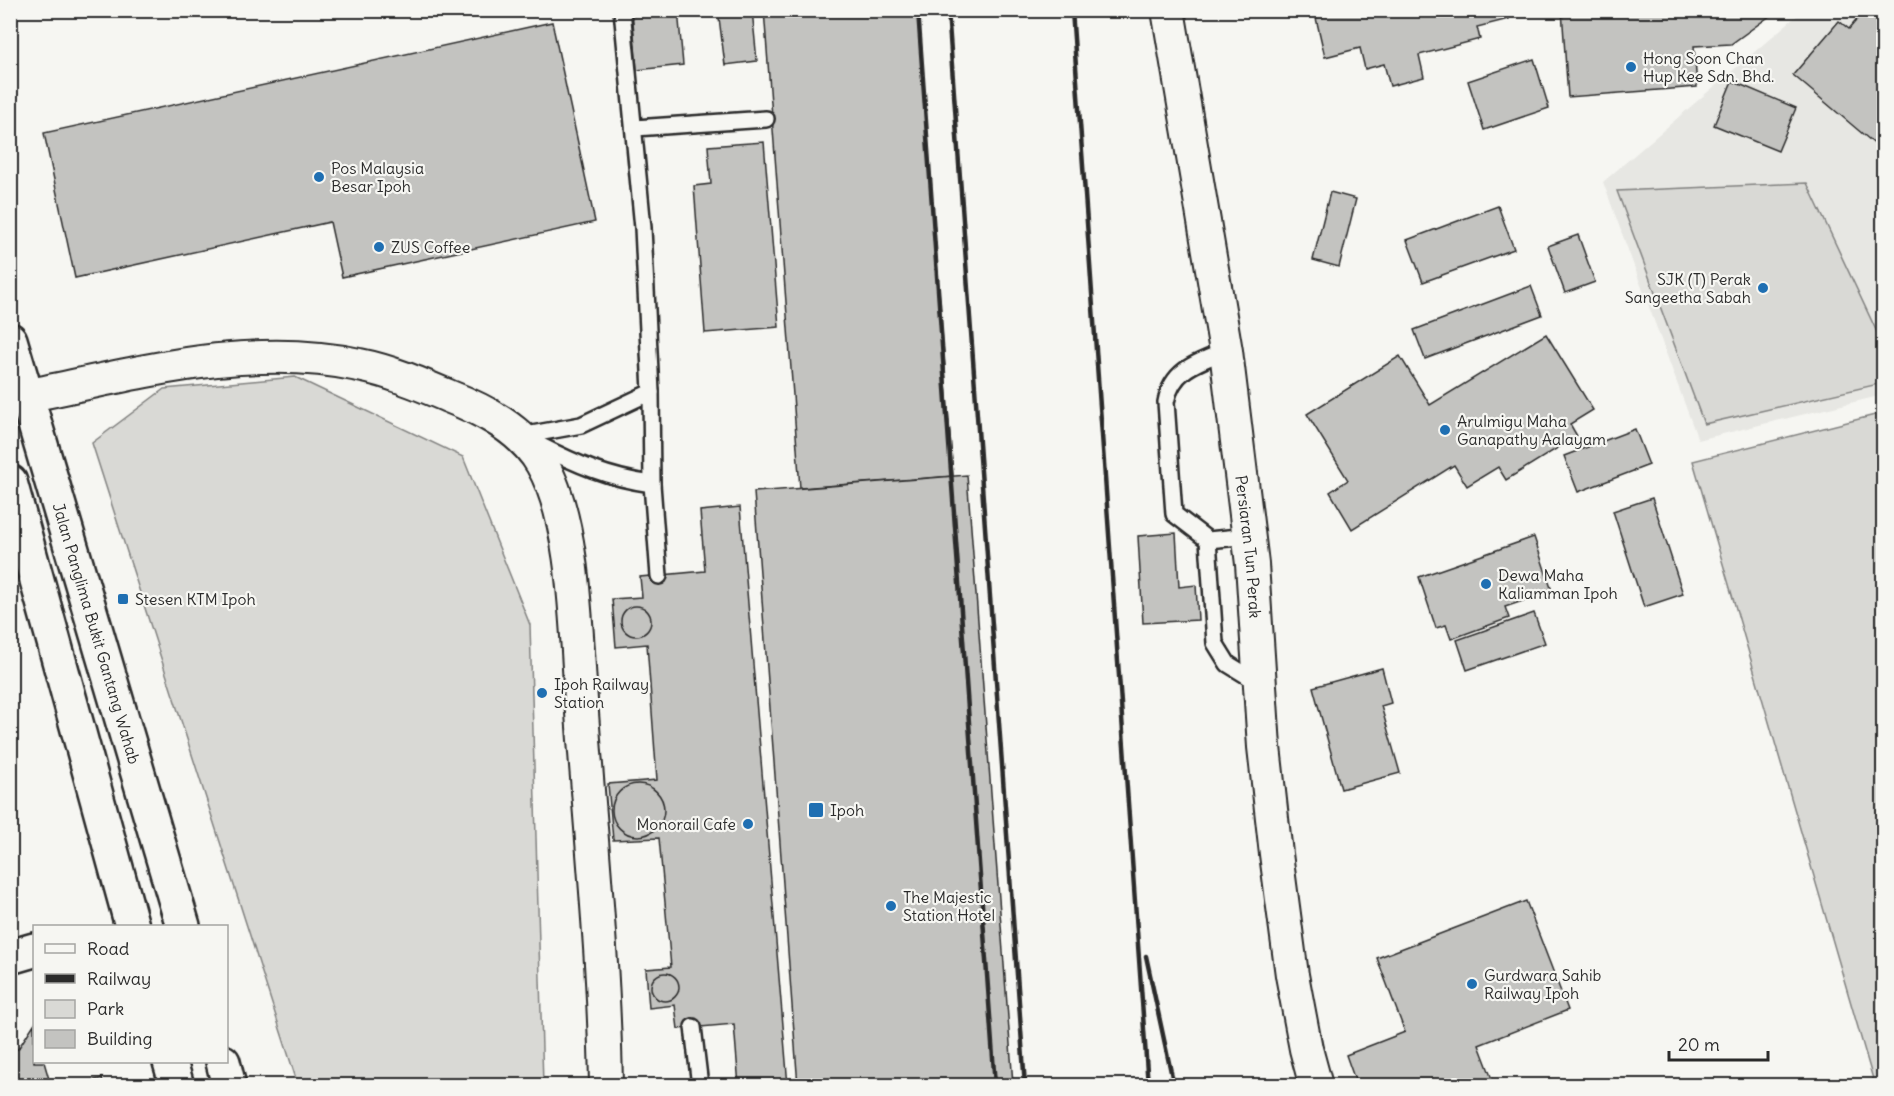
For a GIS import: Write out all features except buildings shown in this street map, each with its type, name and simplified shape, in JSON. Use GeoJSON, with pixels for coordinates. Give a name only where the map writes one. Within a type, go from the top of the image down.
{"type":"FeatureCollection","features":[{"type":"Feature","properties":{"kind":"main road","name":"Jalan Panglima Bukit Gantang Wahab"},"geometry":{"type":"LineString","coordinates":[[10,340],[182,925]]}},
{"type":"Feature","properties":{"kind":"main road"},"geometry":{"type":"LineString","coordinates":[[10,482],[16,515],[127,925],[145,914],[156,901],[161,885],[162,855]]}},
{"type":"Feature","properties":{"kind":"main road"},"geometry":{"type":"LineString","coordinates":[[10,957],[33,950]]}},
{"type":"Feature","properties":{"kind":"main road"},"geometry":{"type":"LineString","coordinates":[[170,1063],[177,1086]]}},
{"type":"Feature","properties":{"kind":"main road"},"geometry":{"type":"LineString","coordinates":[[222,1063],[229,1086]]}},
{"type":"Feature","properties":{"kind":"street","name":"Persiaran Tun Perak"},"geometry":{"type":"LineString","coordinates":[[1168,10],[1226,351],[1249,536],[1274,842],[1292,975],[1306,1049],[1316,1086]]}},
{"type":"Feature","properties":{"kind":"street"},"geometry":{"type":"LineString","coordinates":[[26,396],[179,366],[245,357],[303,358],[359,365],[410,380],[474,406],[521,436],[542,462],[563,516],[573,605],[590,818],[606,1086]]}},
{"type":"Feature","properties":{"kind":"lane"},"geometry":{"type":"LineString","coordinates":[[622,10],[644,228],[651,392],[652,484],[659,576]]}},
{"type":"Feature","properties":{"kind":"lane"},"geometry":{"type":"LineString","coordinates":[[635,128],[766,119]]}},
{"type":"Feature","properties":{"kind":"lane"},"geometry":{"type":"LineString","coordinates":[[1226,351],[1190,365],[1175,377],[1168,389],[1166,402],[1174,514],[1208,540],[1249,536]]}},
{"type":"Feature","properties":{"kind":"lane"},"geometry":{"type":"LineString","coordinates":[[521,436],[581,425],[651,392]]}},
{"type":"Feature","properties":{"kind":"lane"},"geometry":{"type":"LineString","coordinates":[[521,436],[578,465],[617,479],[652,484]]}},
{"type":"Feature","properties":{"kind":"lane"},"geometry":{"type":"LineString","coordinates":[[1208,540],[1215,643],[1228,664],[1260,684]]}},
{"type":"Feature","properties":{"kind":"lane"},"geometry":{"type":"LineString","coordinates":[[693,1027],[700,1086]]}},
{"type":"Feature","properties":{"kind":"shaded area","name":"SJK (T) Perak Sangeetha Sabah"},"geometry":{"type":"Polygon","coordinates":[[[1802,11],[1883,11],[1883,395],[1698,440],[1603,182],[1802,11]]]}},
{"type":"Feature","properties":{"kind":"green space"},"geometry":{"type":"Polygon","coordinates":[[[1807,183],[1883,345],[1883,383],[1704,424],[1617,191],[1807,183]]]}},
{"type":"Feature","properties":{"kind":"green space"},"geometry":{"type":"Polygon","coordinates":[[[295,377],[463,457],[530,625],[543,1085],[298,1085],[92,443],[164,389],[295,377]]]}},
{"type":"Feature","properties":{"kind":"green space"},"geometry":{"type":"Polygon","coordinates":[[[1883,413],[1884,1085],[1875,1086],[1693,461],[1883,413]]]}},
{"type":"Feature","properties":{"kind":"railway"},"geometry":{"type":"LineString","coordinates":[[918,10],[995,1086]]}},
{"type":"Feature","properties":{"kind":"railway"},"geometry":{"type":"LineString","coordinates":[[948,10],[1025,1086]]}},
{"type":"Feature","properties":{"kind":"railway"},"geometry":{"type":"LineString","coordinates":[[1072,10],[1148,1086]]}},
{"type":"Feature","properties":{"kind":"railway"},"geometry":{"type":"LineString","coordinates":[[1146,956],[1174,1086]]}},
{"type":"Feature","properties":{"kind":"place","name":"Hong Soon Chan Hup Kee Sdn. Bhd."},"geometry":{"type":"Point","coordinates":[1631,67]}},
{"type":"Feature","properties":{"kind":"place","name":"Pos Malaysia Besar Ipoh"},"geometry":{"type":"Point","coordinates":[319,177]}},
{"type":"Feature","properties":{"kind":"place","name":"ZUS Coffee"},"geometry":{"type":"Point","coordinates":[379,247]}},
{"type":"Feature","properties":{"kind":"place","name":"SJK (T) Perak Sangeetha Sabah"},"geometry":{"type":"Point","coordinates":[1763,288]}},
{"type":"Feature","properties":{"kind":"place","name":"Arulmigu Maha Ganapathy Aalayam"},"geometry":{"type":"Point","coordinates":[1445,430]}},
{"type":"Feature","properties":{"kind":"place","name":"Dewa Maha Kaliamman Ipoh"},"geometry":{"type":"Point","coordinates":[1486,584]}},
{"type":"Feature","properties":{"kind":"place","name":"Stesen KTM Ipoh"},"geometry":{"type":"Point","coordinates":[123,599]}},
{"type":"Feature","properties":{"kind":"place","name":"Ipoh Railway Station"},"geometry":{"type":"Point","coordinates":[542,693]}},
{"type":"Feature","properties":{"kind":"place","name":"Ipoh"},"geometry":{"type":"Point","coordinates":[816,810]}},
{"type":"Feature","properties":{"kind":"place","name":"Monorail Cafe"},"geometry":{"type":"Point","coordinates":[748,824]}},
{"type":"Feature","properties":{"kind":"place","name":"The Majestic Station Hotel"},"geometry":{"type":"Point","coordinates":[891,906]}},
{"type":"Feature","properties":{"kind":"place","name":"Gurdwara Sahib Railway Ipoh"},"geometry":{"type":"Point","coordinates":[1472,984]}}]}
